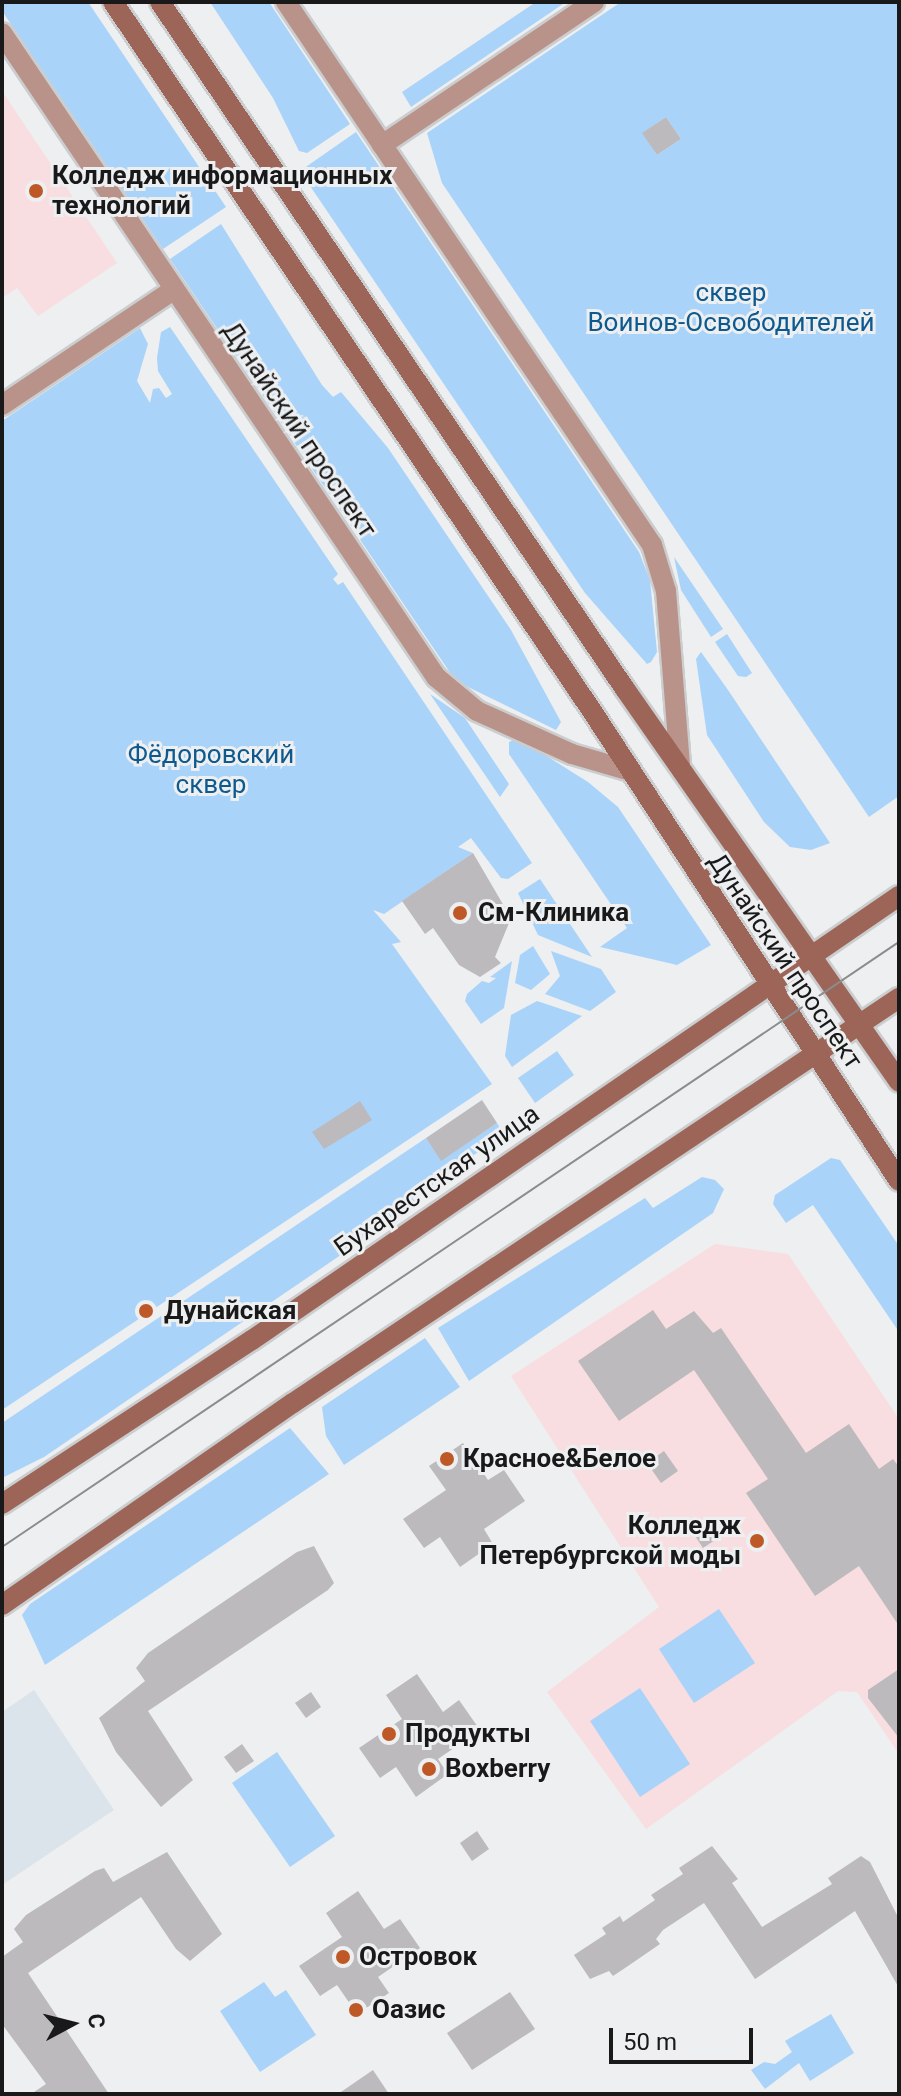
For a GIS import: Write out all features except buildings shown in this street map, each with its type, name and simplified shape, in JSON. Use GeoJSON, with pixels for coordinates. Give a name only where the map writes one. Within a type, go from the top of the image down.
{"type":"FeatureCollection","features":[{"type":"Feature","properties":{"kind":"main road","name":"Дунайский проспект"},"geometry":{"type":"LineString","coordinates":[[113,2],[583,698],[627,770],[899,1181]]}},
{"type":"Feature","properties":{"kind":"main road","name":"Дунайский проспект"},"geometry":{"type":"LineString","coordinates":[[160,2],[899,1082]]}},
{"type":"Feature","properties":{"kind":"main road","name":"Бухарестская улица"},"geometry":{"type":"LineString","coordinates":[[2,1504],[252,1340],[899,896]]}},
{"type":"Feature","properties":{"kind":"main road"},"geometry":{"type":"LineString","coordinates":[[2,1605],[293,1403],[817,1056],[899,998]]}},
{"type":"Feature","properties":{"kind":"street"},"geometry":{"type":"LineString","coordinates":[[286,2],[652,545],[666,591],[680,765]]}},
{"type":"Feature","properties":{"kind":"street"},"geometry":{"type":"LineString","coordinates":[[382,145],[594,2]]}},
{"type":"Feature","properties":{"kind":"street","name":"Дунайский проспект"},"geometry":{"type":"LineString","coordinates":[[2,33],[436,677],[477,711],[572,754],[627,770]]}},
{"type":"Feature","properties":{"kind":"street"},"geometry":{"type":"LineString","coordinates":[[2,405],[173,290]]}},
{"type":"Feature","properties":{"kind":"shaded area","name":"Колледж информационных технологий"},"geometry":{"type":"Polygon","coordinates":[[[2,91],[117,263],[38,316],[17,288],[2,298],[2,91]]]}},
{"type":"Feature","properties":{"kind":"shaded area","name":"Колледж Петербургской моды"},"geometry":{"type":"Polygon","coordinates":[[[715,1244],[788,1254],[899,1419],[899,1754],[857,1692],[838,1691],[646,1829],[547,1692],[659,1607],[511,1376],[715,1244]]]}},
{"type":"Feature","properties":{"kind":"shaded area"},"geometry":{"type":"Polygon","coordinates":[[[34,1690],[114,1810],[2,1885],[2,1712],[34,1690]]]}},
{"type":"Feature","properties":{"kind":"green space"},"geometry":{"type":"Polygon","coordinates":[[[2,2],[88,2],[226,207],[163,249],[2,11],[2,2]]]}},
{"type":"Feature","properties":{"kind":"green space"},"geometry":{"type":"Polygon","coordinates":[[[210,2],[269,2],[350,124],[307,153],[299,151],[273,98],[210,2]]]}},
{"type":"Feature","properties":{"kind":"green space"},"geometry":{"type":"Polygon","coordinates":[[[536,2],[566,2],[411,107],[402,92],[536,2]]]}},
{"type":"Feature","properties":{"kind":"green space","name":"сквер Воинов-Освободителей"},"geometry":{"type":"Polygon","coordinates":[[[621,2],[899,2],[899,796],[869,817],[442,183],[427,133],[621,2]],[[666,117],[643,133],[657,155],[681,139],[666,117]]]}},
{"type":"Feature","properties":{"kind":"green space"},"geometry":{"type":"Polygon","coordinates":[[[356,132],[639,552],[650,580],[657,652],[651,662],[647,664],[585,593],[300,171],[356,132]]]}},
{"type":"Feature","properties":{"kind":"green space"},"geometry":{"type":"Polygon","coordinates":[[[221,224],[322,385],[333,397],[341,392],[388,448],[511,630],[561,722],[556,730],[466,686],[451,674],[170,259],[221,224]]]}},
{"type":"Feature","properties":{"kind":"green space","name":"Фёдоровский сквер"},"geometry":{"type":"Polygon","coordinates":[[[170,327],[338,574],[333,579],[338,585],[343,582],[532,863],[508,879],[501,878],[471,838],[458,847],[473,853],[384,914],[373,910],[401,942],[392,944],[492,1084],[2,1410],[2,421],[140,328],[148,344],[137,381],[150,403],[153,389],[159,388],[166,398],[172,394],[158,371],[157,358],[161,332],[170,327]]]}},
{"type":"Feature","properties":{"kind":"green space"},"geometry":{"type":"Polygon","coordinates":[[[674,557],[723,629],[711,637],[681,590],[674,557]]]}},
{"type":"Feature","properties":{"kind":"green space"},"geometry":{"type":"Polygon","coordinates":[[[727,634],[752,673],[746,677],[738,676],[715,642],[727,634]]]}},
{"type":"Feature","properties":{"kind":"green space"},"geometry":{"type":"Polygon","coordinates":[[[701,652],[830,843],[811,850],[790,847],[764,822],[707,735],[696,659],[701,652]]]}},
{"type":"Feature","properties":{"kind":"green space"},"geometry":{"type":"Polygon","coordinates":[[[430,694],[465,718],[509,784],[500,797],[430,694]]]}},
{"type":"Feature","properties":{"kind":"green space"},"geometry":{"type":"Polygon","coordinates":[[[518,738],[588,782],[618,807],[711,945],[677,965],[600,947],[627,928],[509,754],[509,742],[518,738]]]}},
{"type":"Feature","properties":{"kind":"green space"},"geometry":{"type":"Polygon","coordinates":[[[540,879],[592,957],[538,935],[518,893],[540,879]]]}},
{"type":"Feature","properties":{"kind":"green space"},"geometry":{"type":"Polygon","coordinates":[[[533,946],[550,974],[531,990],[515,983],[520,955],[533,946]]]}},
{"type":"Feature","properties":{"kind":"green space"},"geometry":{"type":"Polygon","coordinates":[[[551,951],[601,969],[616,992],[590,1011],[545,994],[560,976],[551,951]]]}},
{"type":"Feature","properties":{"kind":"green space"},"geometry":{"type":"Polygon","coordinates":[[[512,961],[504,1008],[481,1024],[465,1001],[467,994],[482,981],[489,983],[496,978],[490,977],[512,961]]]}},
{"type":"Feature","properties":{"kind":"green space"},"geometry":{"type":"Polygon","coordinates":[[[537,1001],[582,1016],[512,1067],[505,1056],[511,1015],[537,1001]]]}},
{"type":"Feature","properties":{"kind":"green space"},"geometry":{"type":"Polygon","coordinates":[[[557,1051],[574,1075],[535,1103],[518,1078],[557,1051]]]}},
{"type":"Feature","properties":{"kind":"green space"},"geometry":{"type":"Polygon","coordinates":[[[497,1123],[504,1134],[438,1180],[401,1214],[44,1457],[2,1478],[2,1423],[426,1138],[441,1160],[497,1123]]]}},
{"type":"Feature","properties":{"kind":"green space"},"geometry":{"type":"Polygon","coordinates":[[[831,1158],[840,1160],[899,1246],[899,1332],[813,1205],[786,1223],[773,1204],[775,1195],[831,1158]]]}},
{"type":"Feature","properties":{"kind":"green space"},"geometry":{"type":"Polygon","coordinates":[[[702,1177],[715,1180],[724,1189],[713,1213],[469,1381],[438,1328],[645,1198],[653,1208],[702,1177]]]}},
{"type":"Feature","properties":{"kind":"green space"},"geometry":{"type":"Polygon","coordinates":[[[425,1338],[460,1387],[344,1465],[326,1436],[322,1407],[425,1338]]]}},
{"type":"Feature","properties":{"kind":"green space"},"geometry":{"type":"Polygon","coordinates":[[[290,1428],[329,1474],[45,1665],[22,1615],[30,1604],[290,1428]]]}},
{"type":"Feature","properties":{"kind":"green space"},"geometry":{"type":"Polygon","coordinates":[[[719,1609],[755,1663],[694,1703],[659,1649],[719,1609]]]}},
{"type":"Feature","properties":{"kind":"green space"},"geometry":{"type":"Polygon","coordinates":[[[640,1688],[690,1764],[640,1797],[590,1721],[640,1688]]]}},
{"type":"Feature","properties":{"kind":"green space"},"geometry":{"type":"Polygon","coordinates":[[[277,1752],[335,1836],[290,1867],[232,1783],[277,1752]]]}},
{"type":"Feature","properties":{"kind":"green space"},"geometry":{"type":"Polygon","coordinates":[[[264,1982],[275,1997],[286,1990],[316,2035],[260,2072],[220,2011],[264,1982]]]}},
{"type":"Feature","properties":{"kind":"green space"},"geometry":{"type":"Polygon","coordinates":[[[831,2014],[854,2053],[810,2081],[799,2063],[765,2089],[751,2070],[764,2062],[775,2064],[792,2052],[785,2041],[831,2014]]]}},
{"type":"Feature","properties":{"kind":"tram line"},"geometry":{"type":"LineString","coordinates":[[2,1547],[899,942]]}},
{"type":"Feature","properties":{"kind":"place","name":"Колледж информационных технологий"},"geometry":{"type":"Point","coordinates":[36,191]}},
{"type":"Feature","properties":{"kind":"place","name":"См-Клиника"},"geometry":{"type":"Point","coordinates":[460,913]}},
{"type":"Feature","properties":{"kind":"place","name":"Дунайская"},"geometry":{"type":"Point","coordinates":[146,1311]}},
{"type":"Feature","properties":{"kind":"place","name":"Красное&Белое"},"geometry":{"type":"Point","coordinates":[447,1459]}},
{"type":"Feature","properties":{"kind":"place","name":"Колледж Петербургской моды"},"geometry":{"type":"Point","coordinates":[757,1541]}},
{"type":"Feature","properties":{"kind":"place","name":"Продукты"},"geometry":{"type":"Point","coordinates":[389,1734]}},
{"type":"Feature","properties":{"kind":"place","name":"Boxberry"},"geometry":{"type":"Point","coordinates":[429,1769]}},
{"type":"Feature","properties":{"kind":"place","name":"Островок"},"geometry":{"type":"Point","coordinates":[343,1957]}},
{"type":"Feature","properties":{"kind":"place","name":"Оазис"},"geometry":{"type":"Point","coordinates":[356,2010]}}]}
